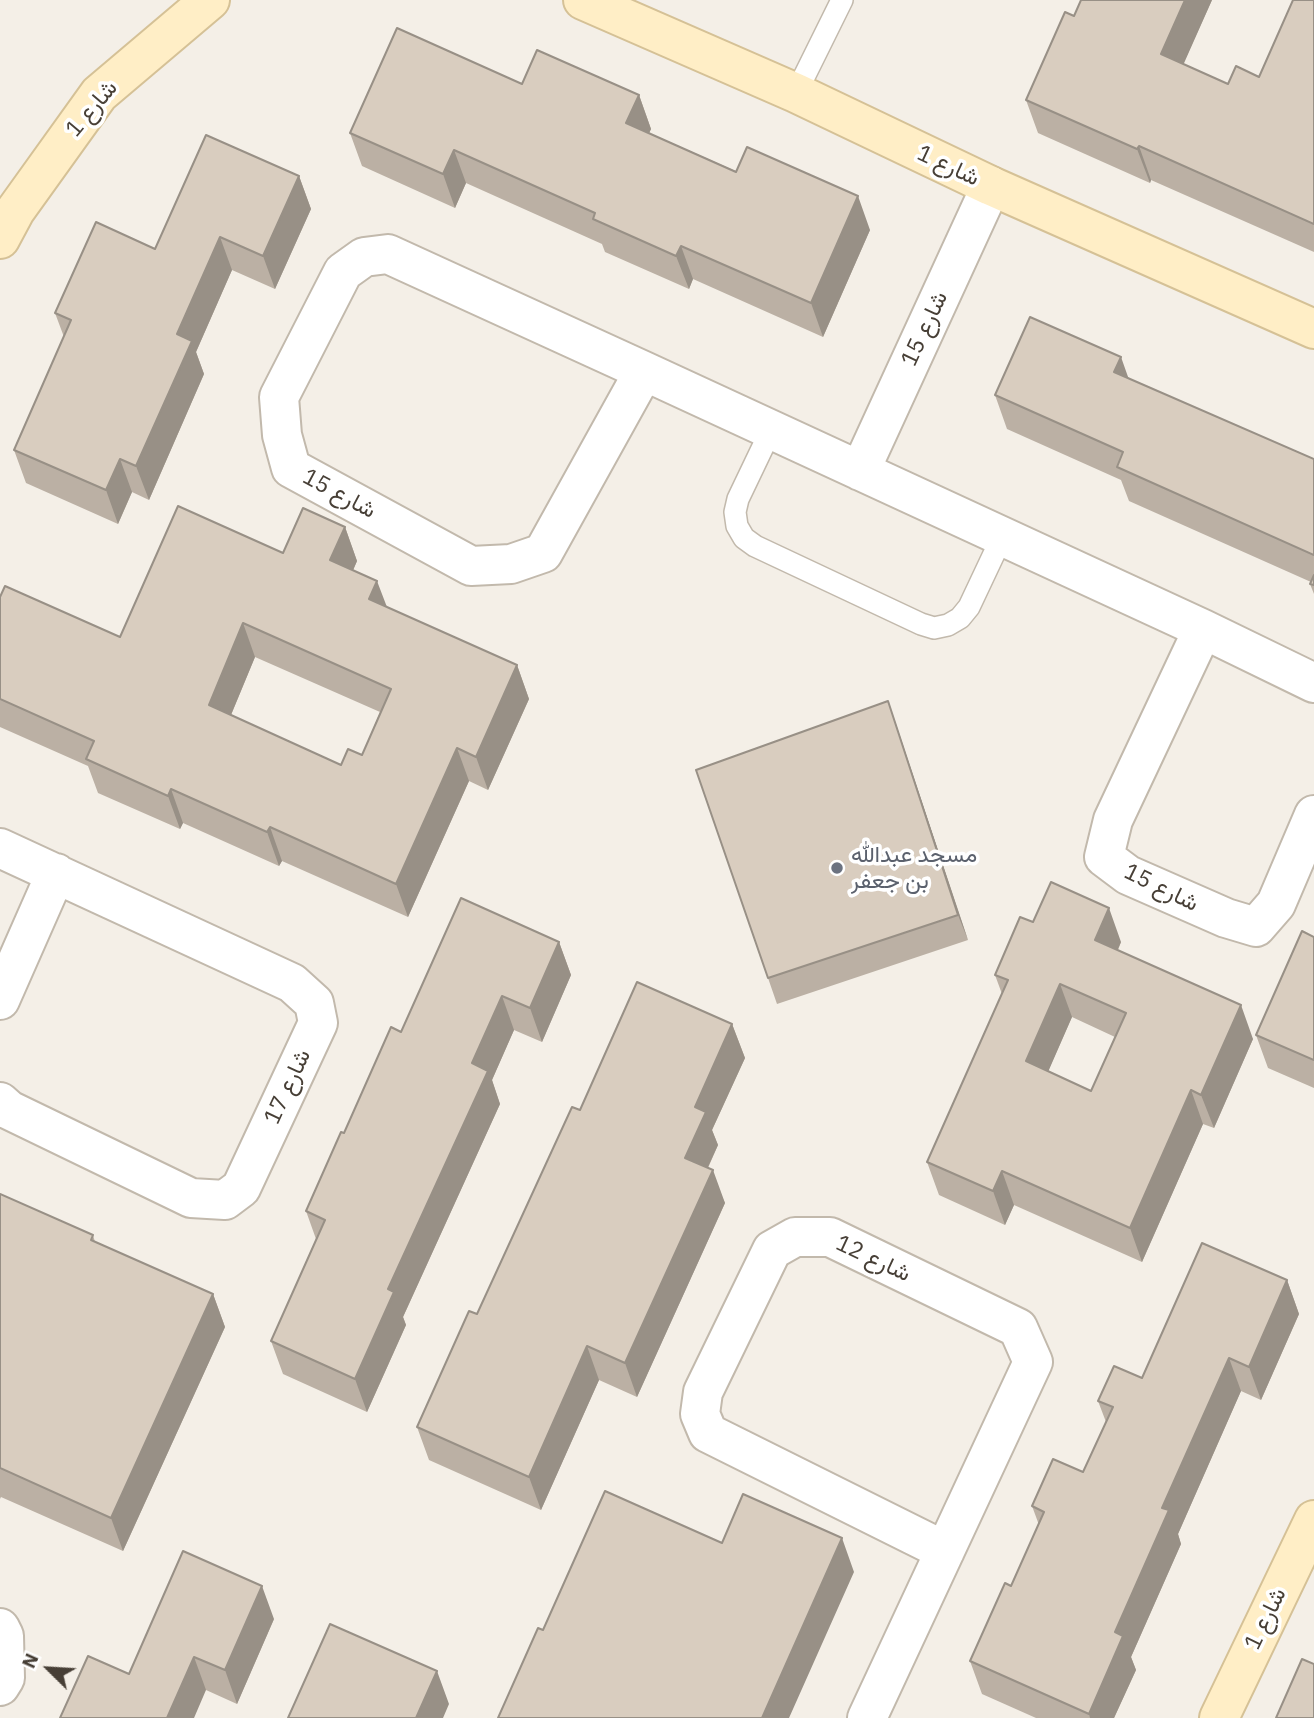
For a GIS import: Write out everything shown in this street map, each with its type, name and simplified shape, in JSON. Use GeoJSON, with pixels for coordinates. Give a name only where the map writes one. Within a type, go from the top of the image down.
{"type":"FeatureCollection","features":[{"type":"Feature","properties":{"kind":"street","name":"شارع 1"},"geometry":{"type":"LineString","coordinates":[[0,240],[15,211],[99,94],[210,0]]}},
{"type":"Feature","properties":{"kind":"street","name":"شارع 1"},"geometry":{"type":"LineString","coordinates":[[583,0],[796,93],[990,186],[1314,329]]}},
{"type":"Feature","properties":{"kind":"street","name":"شارع 15"},"geometry":{"type":"LineString","coordinates":[[860,471],[990,186]]}},
{"type":"Feature","properties":{"kind":"street","name":"شارع 15"},"geometry":{"type":"LineString","coordinates":[[644,371],[542,554],[511,564],[471,566],[291,468],[282,435],[279,397],[343,272],[364,257],[388,254],[644,371],[1203,629],[1314,683]]}},
{"type":"Feature","properties":{"kind":"street","name":"شارع 15"},"geometry":{"type":"LineString","coordinates":[[1203,629],[1113,820],[1104,857],[1128,875],[1226,918],[1256,927],[1276,904],[1314,815]]}},
{"type":"Feature","properties":{"kind":"street","name":"شارع 17"},"geometry":{"type":"LineString","coordinates":[[0,848],[292,983],[314,1003],[318,1023],[241,1188],[225,1200],[191,1198],[9,1110],[0,1102]]}},
{"type":"Feature","properties":{"kind":"street"},"geometry":{"type":"LineString","coordinates":[[0,1000],[56,873]]}},
{"type":"Feature","properties":{"kind":"street","name":"شارع 12"},"geometry":{"type":"LineString","coordinates":[[868,1718],[1033,1362],[1018,1328],[830,1237],[795,1237],[772,1250],[703,1392],[700,1414],[708,1433],[945,1550]]}},
{"type":"Feature","properties":{"kind":"street","name":"شارع 1"},"geometry":{"type":"LineString","coordinates":[[1219,1718],[1314,1520]]}},
{"type":"Feature","properties":{"kind":"street"},"geometry":{"type":"LineString","coordinates":[[0,1628],[4,1636],[5,1678],[0,1686]]}},
{"type":"Feature","properties":{"kind":"lane"},"geometry":{"type":"LineString","coordinates":[[796,93],[842,0]]}},
{"type":"Feature","properties":{"kind":"lane"},"geometry":{"type":"LineString","coordinates":[[771,430],[738,499],[735,512],[737,526],[744,538],[755,546],[921,624],[934,628],[948,625],[960,618],[969,607],[1002,537]]}},
{"type":"Feature","properties":{"kind":"building"},"geometry":{"type":"Polygon","coordinates":[[[1081,0],[1185,0],[1161,54],[1228,84],[1236,66],[1259,77],[1293,0],[1314,0],[1314,224],[1139,146],[1137,149],[1026,100],[1065,12],[1074,16],[1081,0]]]}},
{"type":"Feature","properties":{"kind":"building"},"geometry":{"type":"Polygon","coordinates":[[[397,28],[522,84],[537,50],[639,95],[626,123],[736,172],[747,147],[858,196],[811,303],[681,246],[676,256],[593,219],[595,213],[454,150],[443,174],[350,133],[397,28]]]}},
{"type":"Feature","properties":{"kind":"building"},"geometry":{"type":"Polygon","coordinates":[[[206,135],[299,176],[263,256],[220,237],[177,334],[192,341],[136,466],[120,459],[106,490],[14,450],[71,320],[55,313],[96,222],[155,249],[206,135]]]}},
{"type":"Feature","properties":{"kind":"building"},"geometry":{"type":"Polygon","coordinates":[[[1030,317],[1121,357],[1114,372],[1314,459],[1314,555],[1117,467],[1123,452],[995,395],[1030,317]]]}},
{"type":"Feature","properties":{"kind":"building"},"geometry":{"type":"Polygon","coordinates":[[[178,506],[283,553],[303,508],[345,527],[330,560],[377,581],[369,599],[517,665],[476,757],[457,748],[396,884],[270,827],[267,832],[171,789],[168,796],[86,759],[94,741],[0,699],[0,597],[5,586],[120,637],[178,506]],[[243,623],[209,705],[341,765],[348,749],[362,755],[391,689],[243,623]]]}},
{"type":"Feature","properties":{"kind":"building","name":"مسجد عبدالله بن جعفر"},"geometry":{"type":"Polygon","coordinates":[[[888,701],[958,915],[768,978],[696,770],[888,701]]]}},
{"type":"Feature","properties":{"kind":"building"},"geometry":{"type":"Polygon","coordinates":[[[1051,882],[1109,908],[1095,940],[1241,1005],[1201,1095],[1191,1090],[1130,1228],[1002,1171],[993,1191],[927,1162],[1008,980],[995,975],[1020,917],[1033,922],[1051,882]],[[1060,984],[1026,1061],[1091,1091],[1126,1013],[1060,984]]]}},
{"type":"Feature","properties":{"kind":"building"},"geometry":{"type":"Polygon","coordinates":[[[461,898],[559,942],[530,1008],[502,996],[472,1063],[488,1071],[388,1289],[394,1292],[355,1379],[271,1341],[325,1220],[306,1211],[391,1027],[401,1032],[461,898]]]}},
{"type":"Feature","properties":{"kind":"building"},"geometry":{"type":"Polygon","coordinates":[[[1302,931],[1314,937],[1314,1060],[1256,1035],[1302,931]]]}},
{"type":"Feature","properties":{"kind":"building"},"geometry":{"type":"Polygon","coordinates":[[[637,982],[732,1024],[695,1107],[706,1112],[685,1158],[713,1170],[625,1363],[587,1346],[529,1477],[417,1427],[469,1311],[477,1314],[572,1107],[580,1110],[637,982]]]}},
{"type":"Feature","properties":{"kind":"building"},"geometry":{"type":"Polygon","coordinates":[[[0,1194],[93,1235],[91,1240],[213,1294],[111,1518],[0,1468],[0,1194]]]}},
{"type":"Feature","properties":{"kind":"building"},"geometry":{"type":"Polygon","coordinates":[[[1202,1243],[1287,1280],[1249,1367],[1229,1358],[1162,1508],[1169,1510],[1115,1632],[1123,1636],[1089,1714],[970,1661],[1005,1583],[1011,1586],[1044,1512],[1032,1506],[1053,1459],[1083,1472],[1113,1407],[1098,1401],[1114,1366],[1142,1378],[1202,1243]]]}},
{"type":"Feature","properties":{"kind":"building"},"geometry":{"type":"Polygon","coordinates":[[[605,1491],[722,1543],[743,1494],[842,1538],[762,1718],[498,1718],[538,1628],[543,1630],[605,1491]]]}},
{"type":"Feature","properties":{"kind":"building"},"geometry":{"type":"Polygon","coordinates":[[[183,1551],[262,1586],[225,1670],[194,1657],[167,1718],[60,1718],[88,1656],[129,1674],[183,1551]]]}},
{"type":"Feature","properties":{"kind":"building"},"geometry":{"type":"Polygon","coordinates":[[[330,1624],[437,1671],[416,1718],[288,1718],[330,1624]]]}},
{"type":"Feature","properties":{"kind":"building"},"geometry":{"type":"Polygon","coordinates":[[[1302,1659],[1314,1664],[1314,1718],[1276,1718],[1302,1659]]]}},
{"type":"Feature","properties":{"kind":"place","name":"مسجد عبدالله بن جعفر"},"geometry":{"type":"Point","coordinates":[837,868]}}]}
